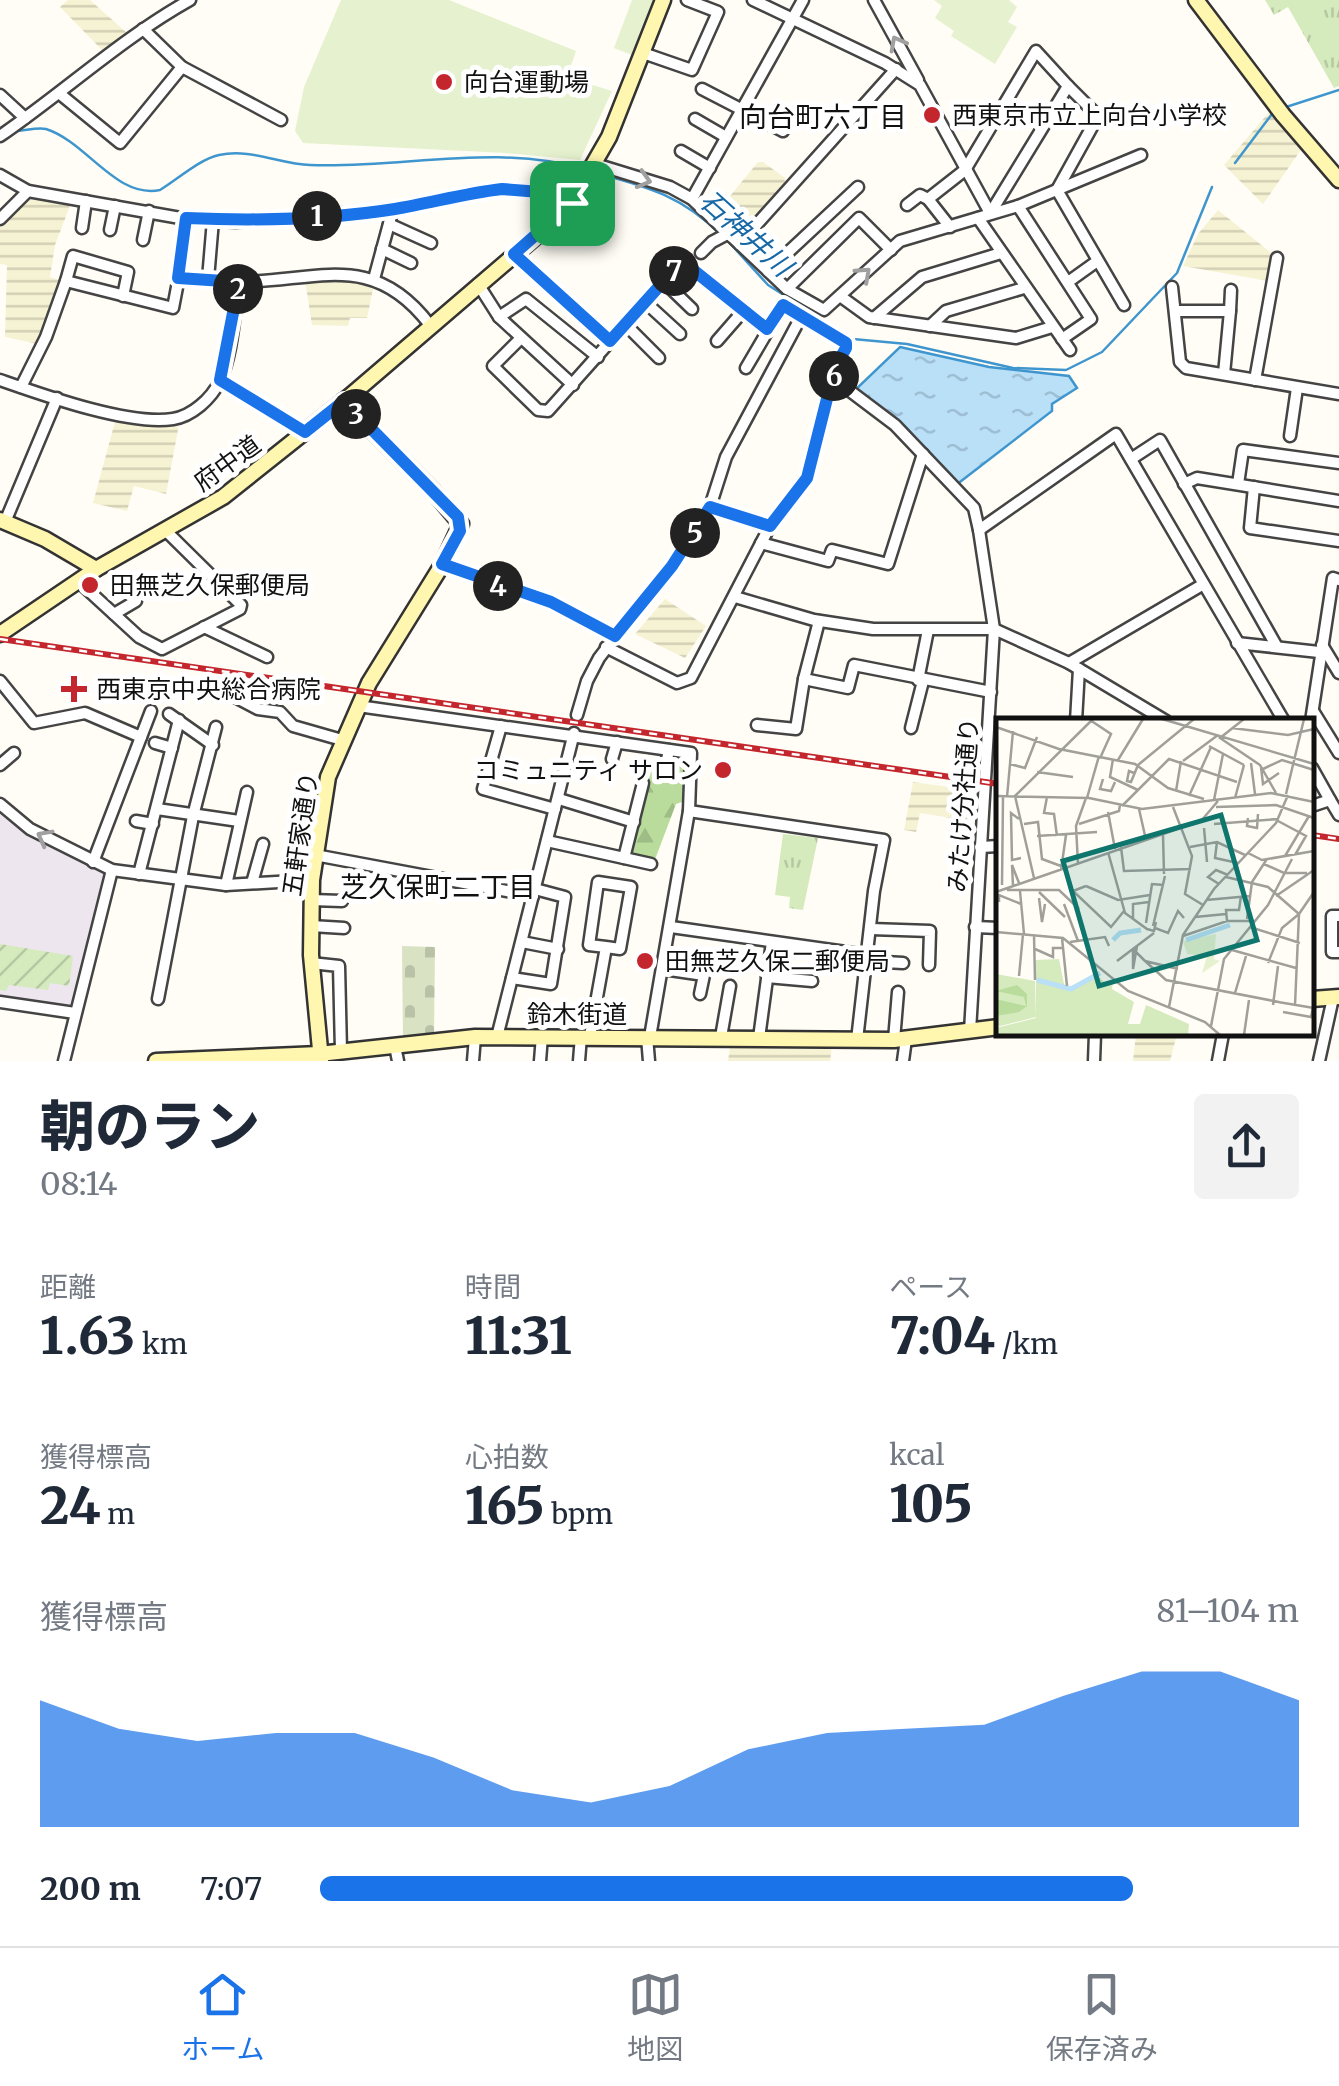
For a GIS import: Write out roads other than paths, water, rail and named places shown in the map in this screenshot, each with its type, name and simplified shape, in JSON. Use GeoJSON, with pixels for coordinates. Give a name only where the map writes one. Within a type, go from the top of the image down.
{"type":"FeatureCollection","features":[{"type":"Feature","properties":{"kind":"street"},"geometry":{"type":"LineString","coordinates":[[6,132],[143,30],[190,0]]}},
{"type":"Feature","properties":{"kind":"street","name":"府中道"},"geometry":{"type":"LineString","coordinates":[[0,634],[96,568],[223,497],[344,401],[572,203],[592,169],[644,53],[663,0]]}},
{"type":"Feature","properties":{"kind":"street"},"geometry":{"type":"LineString","coordinates":[[644,53],[692,70],[718,12],[686,0]]}},
{"type":"Feature","properties":{"kind":"street"},"geometry":{"type":"LineString","coordinates":[[753,0],[896,69],[920,86]]}},
{"type":"Feature","properties":{"kind":"street"},"geometry":{"type":"LineString","coordinates":[[692,199],[803,0]]}},
{"type":"Feature","properties":{"kind":"street"},"geometry":{"type":"LineString","coordinates":[[874,0],[990,213]]}},
{"type":"Feature","properties":{"kind":"street"},"geometry":{"type":"LineString","coordinates":[[1196,0],[1279,110],[1339,180]]}},
{"type":"Feature","properties":{"kind":"street"},"geometry":{"type":"LineString","coordinates":[[143,30],[182,68],[281,120]]}},
{"type":"Feature","properties":{"kind":"street"},"geometry":{"type":"LineString","coordinates":[[928,199],[965,170],[1036,50],[1098,116],[1057,190]]}},
{"type":"Feature","properties":{"kind":"street"},"geometry":{"type":"LineString","coordinates":[[60,94],[120,143],[182,68]]}},
{"type":"Feature","properties":{"kind":"street"},"geometry":{"type":"LineString","coordinates":[[740,243],[896,69]]}},
{"type":"Feature","properties":{"kind":"street"},"geometry":{"type":"LineString","coordinates":[[990,213],[1068,86]]}},
{"type":"Feature","properties":{"kind":"street"},"geometry":{"type":"LineString","coordinates":[[702,88],[783,131]]}},
{"type":"Feature","properties":{"kind":"street"},"geometry":{"type":"LineString","coordinates":[[0,95],[25,118]]}},
{"type":"Feature","properties":{"kind":"street"},"geometry":{"type":"LineString","coordinates":[[695,119],[726,138]]}},
{"type":"Feature","properties":{"kind":"street"},"geometry":{"type":"LineString","coordinates":[[681,151],[710,168]]}},
{"type":"Feature","properties":{"kind":"street"},"geometry":{"type":"LineString","coordinates":[[592,169],[670,187],[692,199],[786,289],[824,310],[900,241],[1018,206],[1142,156]]}},
{"type":"Feature","properties":{"kind":"street"},"geometry":{"type":"LineString","coordinates":[[0,175],[28,191],[186,218],[236,222],[393,209],[502,189],[540,192],[572,203]]}},
{"type":"Feature","properties":{"kind":"street"},"geometry":{"type":"LineString","coordinates":[[768,271],[858,186]]}},
{"type":"Feature","properties":{"kind":"street"},"geometry":{"type":"LineString","coordinates":[[1057,190],[1124,305]]}},
{"type":"Feature","properties":{"kind":"street"},"geometry":{"type":"LineString","coordinates":[[0,218],[28,191]]}},
{"type":"Feature","properties":{"kind":"street"},"geometry":{"type":"LineString","coordinates":[[907,205],[920,195],[928,199],[950,227]]}},
{"type":"Feature","properties":{"kind":"street"},"geometry":{"type":"LineString","coordinates":[[82,228],[86,201]]}},
{"type":"Feature","properties":{"kind":"street"},"geometry":{"type":"LineString","coordinates":[[110,230],[115,206]]}},
{"type":"Feature","properties":{"kind":"street"},"geometry":{"type":"LineString","coordinates":[[1018,206],[1091,319],[1062,339]]}},
{"type":"Feature","properties":{"kind":"street"},"geometry":{"type":"LineString","coordinates":[[374,279],[393,209]]}},
{"type":"Feature","properties":{"kind":"street"},"geometry":{"type":"LineString","coordinates":[[144,240],[149,211]]}},
{"type":"Feature","properties":{"kind":"street"},"geometry":{"type":"LineString","coordinates":[[66,282],[173,308],[186,218]]}},
{"type":"Feature","properties":{"kind":"street"},"geometry":{"type":"LineString","coordinates":[[786,289],[859,218],[890,250]]}},
{"type":"Feature","properties":{"kind":"street"},"geometry":{"type":"LineString","coordinates":[[978,218],[1070,350]]}},
{"type":"Feature","properties":{"kind":"street"},"geometry":{"type":"LineString","coordinates":[[208,279],[213,220]]}},
{"type":"Feature","properties":{"kind":"street"},"geometry":{"type":"LineString","coordinates":[[389,224],[431,243]]}},
{"type":"Feature","properties":{"kind":"street"},"geometry":{"type":"LineString","coordinates":[[701,253],[726,235]]}},
{"type":"Feature","properties":{"kind":"street"},"geometry":{"type":"LineString","coordinates":[[382,249],[411,263]]}},
{"type":"Feature","properties":{"kind":"street"},"geometry":{"type":"LineString","coordinates":[[874,318],[922,277],[1001,253]]}},
{"type":"Feature","properties":{"kind":"street"},"geometry":{"type":"LineString","coordinates":[[514,254],[610,341]]}},
{"type":"Feature","properties":{"kind":"street"},"geometry":{"type":"LineString","coordinates":[[21,387],[46,337],[73,256],[128,272],[123,296]]}},
{"type":"Feature","properties":{"kind":"street"},"geometry":{"type":"LineString","coordinates":[[1255,380],[1277,258]]}},
{"type":"Feature","properties":{"kind":"street"},"geometry":{"type":"LineString","coordinates":[[521,338],[494,366],[538,410],[548,412],[682,261],[767,329]]}},
{"type":"Feature","properties":{"kind":"street"},"geometry":{"type":"LineString","coordinates":[[1068,282],[1096,262]]}},
{"type":"Feature","properties":{"kind":"street"},"geometry":{"type":"LineString","coordinates":[[178,278],[239,282],[310,274],[374,279],[402,294],[430,325]]}},
{"type":"Feature","properties":{"kind":"street"},"geometry":{"type":"LineString","coordinates":[[0,380],[136,418],[175,419],[202,404],[220,380],[239,282]]}},
{"type":"Feature","properties":{"kind":"street"},"geometry":{"type":"LineString","coordinates":[[664,282],[692,309]]}},
{"type":"Feature","properties":{"kind":"street"},"geometry":{"type":"LineString","coordinates":[[478,284],[499,317],[572,385]]}},
{"type":"Feature","properties":{"kind":"street"},"geometry":{"type":"LineString","coordinates":[[1172,287],[1180,362],[1186,368],[1339,394]]}},
{"type":"Feature","properties":{"kind":"street"},"geometry":{"type":"LineString","coordinates":[[930,326],[946,311],[1024,288]]}},
{"type":"Feature","properties":{"kind":"street"},"geometry":{"type":"LineString","coordinates":[[1224,374],[1231,290]]}},
{"type":"Feature","properties":{"kind":"street"},"geometry":{"type":"LineString","coordinates":[[840,296],[874,318],[1016,338],[1052,327]]}},
{"type":"Feature","properties":{"kind":"street"},"geometry":{"type":"LineString","coordinates":[[499,317],[526,298],[598,358]]}},
{"type":"Feature","properties":{"kind":"street"},"geometry":{"type":"LineString","coordinates":[[645,302],[680,334]]}},
{"type":"Feature","properties":{"kind":"street"},"geometry":{"type":"LineString","coordinates":[[606,648],[677,683],[691,678],[770,526],[807,478],[846,343],[783,305],[746,368]]}},
{"type":"Feature","properties":{"kind":"street"},"geometry":{"type":"LineString","coordinates":[[716,341],[744,310]]}},
{"type":"Feature","properties":{"kind":"street"},"geometry":{"type":"LineString","coordinates":[[1176,311],[1230,311]]}},
{"type":"Feature","properties":{"kind":"street"},"geometry":{"type":"LineString","coordinates":[[577,716],[587,681],[606,648],[672,566],[710,507],[726,457],[802,314]]}},
{"type":"Feature","properties":{"kind":"street"},"geometry":{"type":"LineString","coordinates":[[625,324],[659,358]]}},
{"type":"Feature","properties":{"kind":"street"},"geometry":{"type":"LineString","coordinates":[[220,380],[305,432]]}},
{"type":"Feature","properties":{"kind":"street"},"geometry":{"type":"LineString","coordinates":[[832,387],[846,388],[895,426],[974,508],[979,530],[1116,434],[1282,718]]}},
{"type":"Feature","properties":{"kind":"street"},"geometry":{"type":"LineString","coordinates":[[1290,436],[1297,388]]}},
{"type":"Feature","properties":{"kind":"street"},"geometry":{"type":"LineString","coordinates":[[57,398],[2,521],[45,539],[96,568]]}},
{"type":"Feature","properties":{"kind":"street","name":"五軒家通り"},"geometry":{"type":"LineString","coordinates":[[320,1058],[311,963],[312,880],[328,774],[358,706],[460,531],[458,517],[344,401]]}},
{"type":"Feature","properties":{"kind":"street"},"geometry":{"type":"LineString","coordinates":[[1132,459],[1160,440],[1277,647]]}},
{"type":"Feature","properties":{"kind":"street"},"geometry":{"type":"LineString","coordinates":[[1238,484],[1243,450],[1339,463]]}},
{"type":"Feature","properties":{"kind":"street"},"geometry":{"type":"LineString","coordinates":[[761,543],[828,562],[832,550],[888,564],[923,454]]}},
{"type":"Feature","properties":{"kind":"street"},"geometry":{"type":"LineString","coordinates":[[1184,484],[1197,478],[1339,501]]}},
{"type":"Feature","properties":{"kind":"street"},"geometry":{"type":"LineString","coordinates":[[1254,487],[1250,528],[1339,541]]}},
{"type":"Feature","properties":{"kind":"street"},"geometry":{"type":"LineString","coordinates":[[710,507],[770,526]]}},
{"type":"Feature","properties":{"kind":"street"},"geometry":{"type":"LineString","coordinates":[[78,581],[139,637],[162,649],[240,609],[241,605],[165,530]]}},
{"type":"Feature","properties":{"kind":"street","name":"みたけ分社通り"},"geometry":{"type":"LineString","coordinates":[[970,1031],[994,629],[979,530]]}},
{"type":"Feature","properties":{"kind":"street"},"geometry":{"type":"LineString","coordinates":[[442,564],[551,602],[615,636]]}},
{"type":"Feature","properties":{"kind":"street"},"geometry":{"type":"LineString","coordinates":[[1312,716],[1320,648],[1334,608],[1333,578],[1339,580]]}},
{"type":"Feature","properties":{"kind":"street"},"geometry":{"type":"LineString","coordinates":[[1074,666],[1202,585]]}},
{"type":"Feature","properties":{"kind":"street"},"geometry":{"type":"LineString","coordinates":[[735,596],[819,620],[873,629],[994,629],[1074,666],[1161,718]]}},
{"type":"Feature","properties":{"kind":"street"},"geometry":{"type":"LineString","coordinates":[[114,614],[136,601]]}},
{"type":"Feature","properties":{"kind":"street"},"geometry":{"type":"LineString","coordinates":[[757,725],[796,730],[819,620]]}},
{"type":"Feature","properties":{"kind":"street"},"geometry":{"type":"LineString","coordinates":[[204,627],[267,657]]}},
{"type":"Feature","properties":{"kind":"street"},"geometry":{"type":"LineString","coordinates":[[911,728],[928,630]]}},
{"type":"Feature","properties":{"kind":"street"},"geometry":{"type":"LineString","coordinates":[[1237,643],[1320,648]]}},
{"type":"Feature","properties":{"kind":"street"},"geometry":{"type":"LineString","coordinates":[[1320,648],[1339,674]]}},
{"type":"Feature","properties":{"kind":"street"},"geometry":{"type":"LineString","coordinates":[[804,679],[848,688],[854,665],[991,692]]}},
{"type":"Feature","properties":{"kind":"street"},"geometry":{"type":"LineString","coordinates":[[1074,666],[1076,718]]}},
{"type":"Feature","properties":{"kind":"street"},"geometry":{"type":"LineString","coordinates":[[0,681],[34,724],[84,713],[141,737]]}},
{"type":"Feature","properties":{"kind":"street"},"geometry":{"type":"LineString","coordinates":[[222,690],[258,710],[280,712],[293,726],[342,740]]}},
{"type":"Feature","properties":{"kind":"street"},"geometry":{"type":"LineString","coordinates":[[358,706],[690,753],[689,812],[648,1061]]}},
{"type":"Feature","properties":{"kind":"street"},"geometry":{"type":"LineString","coordinates":[[93,862],[151,711]]}},
{"type":"Feature","properties":{"kind":"street"},"geometry":{"type":"LineString","coordinates":[[139,874],[140,847],[157,810],[172,748],[174,717],[212,744]]}},
{"type":"Feature","properties":{"kind":"street"},"geometry":{"type":"LineString","coordinates":[[1314,719],[1339,753]]}},
{"type":"Feature","properties":{"kind":"street"},"geometry":{"type":"LineString","coordinates":[[500,726],[483,790],[634,822]]}},
{"type":"Feature","properties":{"kind":"street"},"geometry":{"type":"LineString","coordinates":[[158,999],[180,880],[216,728]]}},
{"type":"Feature","properties":{"kind":"street"},"geometry":{"type":"LineString","coordinates":[[498,1037],[573,734]]}},
{"type":"Feature","properties":{"kind":"street"},"geometry":{"type":"LineString","coordinates":[[612,759],[618,742]]}},
{"type":"Feature","properties":{"kind":"street"},"geometry":{"type":"LineString","coordinates":[[155,743],[172,748]]}},
{"type":"Feature","properties":{"kind":"street"},"geometry":{"type":"LineString","coordinates":[[664,774],[670,750]]}},
{"type":"Feature","properties":{"kind":"street"},"geometry":{"type":"LineString","coordinates":[[0,765],[14,753]]}},
{"type":"Feature","properties":{"kind":"street"},"geometry":{"type":"LineString","coordinates":[[986,761],[996,760]]}},
{"type":"Feature","properties":{"kind":"street"},"geometry":{"type":"LineString","coordinates":[[1314,772],[1339,814]]}},
{"type":"Feature","properties":{"kind":"street"},"geometry":{"type":"LineString","coordinates":[[624,858],[643,783]]}},
{"type":"Feature","properties":{"kind":"street"},"geometry":{"type":"LineString","coordinates":[[226,885],[247,792]]}},
{"type":"Feature","properties":{"kind":"street"},"geometry":{"type":"LineString","coordinates":[[1314,805],[1330,800]]}},
{"type":"Feature","properties":{"kind":"street"},"geometry":{"type":"LineString","coordinates":[[0,804],[30,830],[112,870],[226,885],[312,880]]}},
{"type":"Feature","properties":{"kind":"street"},"geometry":{"type":"LineString","coordinates":[[157,810],[240,822]]}},
{"type":"Feature","properties":{"kind":"street"},"geometry":{"type":"LineString","coordinates":[[689,812],[884,840],[874,891],[857,1040]]}},
{"type":"Feature","properties":{"kind":"street"},"geometry":{"type":"LineString","coordinates":[[136,821],[153,824]]}},
{"type":"Feature","properties":{"kind":"street"},"geometry":{"type":"LineString","coordinates":[[547,841],[651,864]]}},
{"type":"Feature","properties":{"kind":"street"},"geometry":{"type":"LineString","coordinates":[[252,884],[263,844]]}},
{"type":"Feature","properties":{"kind":"street"},"geometry":{"type":"LineString","coordinates":[[980,847],[996,846]]}},
{"type":"Feature","properties":{"kind":"street"},"geometry":{"type":"LineString","coordinates":[[316,855],[565,898],[551,984],[512,978]]}},
{"type":"Feature","properties":{"kind":"street"},"geometry":{"type":"LineString","coordinates":[[64,1061],[112,870]]}},
{"type":"Feature","properties":{"kind":"street"},"geometry":{"type":"LineString","coordinates":[[631,887],[620,949],[589,945],[598,882],[631,887],[644,889]]}},
{"type":"Feature","properties":{"kind":"street"},"geometry":{"type":"LineString","coordinates":[[312,900],[342,902]]}},
{"type":"Feature","properties":{"kind":"street"},"geometry":{"type":"LineString","coordinates":[[1339,916],[1332,916],[1332,952],[1339,952]]}},
{"type":"Feature","properties":{"kind":"street"},"geometry":{"type":"LineString","coordinates":[[311,926],[344,928]]}},
{"type":"Feature","properties":{"kind":"street"},"geometry":{"type":"LineString","coordinates":[[671,926],[903,962]]}},
{"type":"Feature","properties":{"kind":"street"},"geometry":{"type":"LineString","coordinates":[[976,928],[996,928]]}},
{"type":"Feature","properties":{"kind":"street"},"geometry":{"type":"LineString","coordinates":[[871,929],[930,931],[929,965]]}},
{"type":"Feature","properties":{"kind":"street"},"geometry":{"type":"LineString","coordinates":[[522,942],[558,949]]}},
{"type":"Feature","properties":{"kind":"street"},"geometry":{"type":"LineString","coordinates":[[759,1038],[772,942]]}},
{"type":"Feature","properties":{"kind":"street"},"geometry":{"type":"LineString","coordinates":[[580,1061],[606,947]]}},
{"type":"Feature","properties":{"kind":"street"},"geometry":{"type":"LineString","coordinates":[[311,963],[339,966],[341,1051]]}},
{"type":"Feature","properties":{"kind":"street"},"geometry":{"type":"LineString","coordinates":[[663,969],[704,974],[700,994]]}},
{"type":"Feature","properties":{"kind":"street"},"geometry":{"type":"LineString","coordinates":[[767,977],[812,981]]}},
{"type":"Feature","properties":{"kind":"street"},"geometry":{"type":"LineString","coordinates":[[721,1038],[730,986]]}},
{"type":"Feature","properties":{"kind":"street"},"geometry":{"type":"LineString","coordinates":[[898,992],[903,1061]]}},
{"type":"Feature","properties":{"kind":"street"},"geometry":{"type":"LineString","coordinates":[[1318,1061],[1336,998]]}},
{"type":"Feature","properties":{"kind":"street"},"geometry":{"type":"LineString","coordinates":[[0,1002],[75,1013]]}},
{"type":"Feature","properties":{"kind":"street","name":"鈴木街道"},"geometry":{"type":"LineString","coordinates":[[164,1060],[320,1058],[341,1051],[396,1053],[474,1037],[857,1040],[996,1027]]}},
{"type":"Feature","properties":{"kind":"street"},"geometry":{"type":"LineString","coordinates":[[540,1061],[542,1036]]}},
{"type":"Feature","properties":{"kind":"street"},"geometry":{"type":"LineString","coordinates":[[1094,1061],[1096,1036]]}},
{"type":"Feature","properties":{"kind":"street"},"geometry":{"type":"LineString","coordinates":[[1218,1061],[1223,1036]]}},
{"type":"Feature","properties":{"kind":"street"},"geometry":{"type":"LineString","coordinates":[[473,1061],[474,1037]]}},
{"type":"Feature","properties":{"kind":"water"},"geometry":{"type":"Polygon","coordinates":[[[900,347],[989,367],[1069,376],[1077,388],[1052,404],[1052,411],[956,485],[907,429],[854,391],[900,347]]]}},
{"type":"Feature","properties":{"kind":"waterway","name":"石神井川"},"geometry":{"type":"LineString","coordinates":[[1283,108],[1339,90]]}},
{"type":"Feature","properties":{"kind":"waterway","name":"石神井川"},"geometry":{"type":"LineString","coordinates":[[1235,163],[1272,114]]}},
{"type":"Feature","properties":{"kind":"waterway","name":"石神井川"},"geometry":{"type":"LineString","coordinates":[[15,131],[46,129],[75,145],[115,178],[144,190],[160,190],[204,161],[231,153],[310,165],[482,157],[584,169]]}},
{"type":"Feature","properties":{"kind":"waterway","name":"石神井川"},"geometry":{"type":"LineString","coordinates":[[597,173],[664,195],[721,235]]}},
{"type":"Feature","properties":{"kind":"waterway","name":"石神井川"},"geometry":{"type":"LineString","coordinates":[[727,240],[768,285],[853,339],[907,344],[1013,368],[1066,370],[1102,352],[1177,273],[1212,187]]}},
{"type":"Feature","properties":{"kind":"railway"},"geometry":{"type":"LineString","coordinates":[[0,639],[996,784]]}},
{"type":"Feature","properties":{"kind":"railway"},"geometry":{"type":"LineString","coordinates":[[1314,835],[1339,839]]}},
{"type":"Feature","properties":{"kind":"place","name":"向台運動場"},"geometry":{"type":"Point","coordinates":[444,82]}},
{"type":"Feature","properties":{"kind":"place","name":"西東京市立上向台小学校"},"geometry":{"type":"Point","coordinates":[932,115]}},
{"type":"Feature","properties":{"kind":"place","name":"田無芝久保郵便局"},"geometry":{"type":"Point","coordinates":[90,585]}},
{"type":"Feature","properties":{"kind":"place","name":"西東京中央総合病院"},"geometry":{"type":"Point","coordinates":[74,689]}},
{"type":"Feature","properties":{"kind":"place","name":"コミュニティ サロン"},"geometry":{"type":"Point","coordinates":[723,770]}},
{"type":"Feature","properties":{"kind":"place","name":"田無芝久保二郵便局"},"geometry":{"type":"Point","coordinates":[645,961]}},
{"type":"Feature","properties":{"kind":"district","name":"向台町六丁目"},"geometry":{"type":"Point","coordinates":[823,117]}},
{"type":"Feature","properties":{"kind":"district","name":"芝久保町二丁目"},"geometry":{"type":"Point","coordinates":[438,887]}}]}
